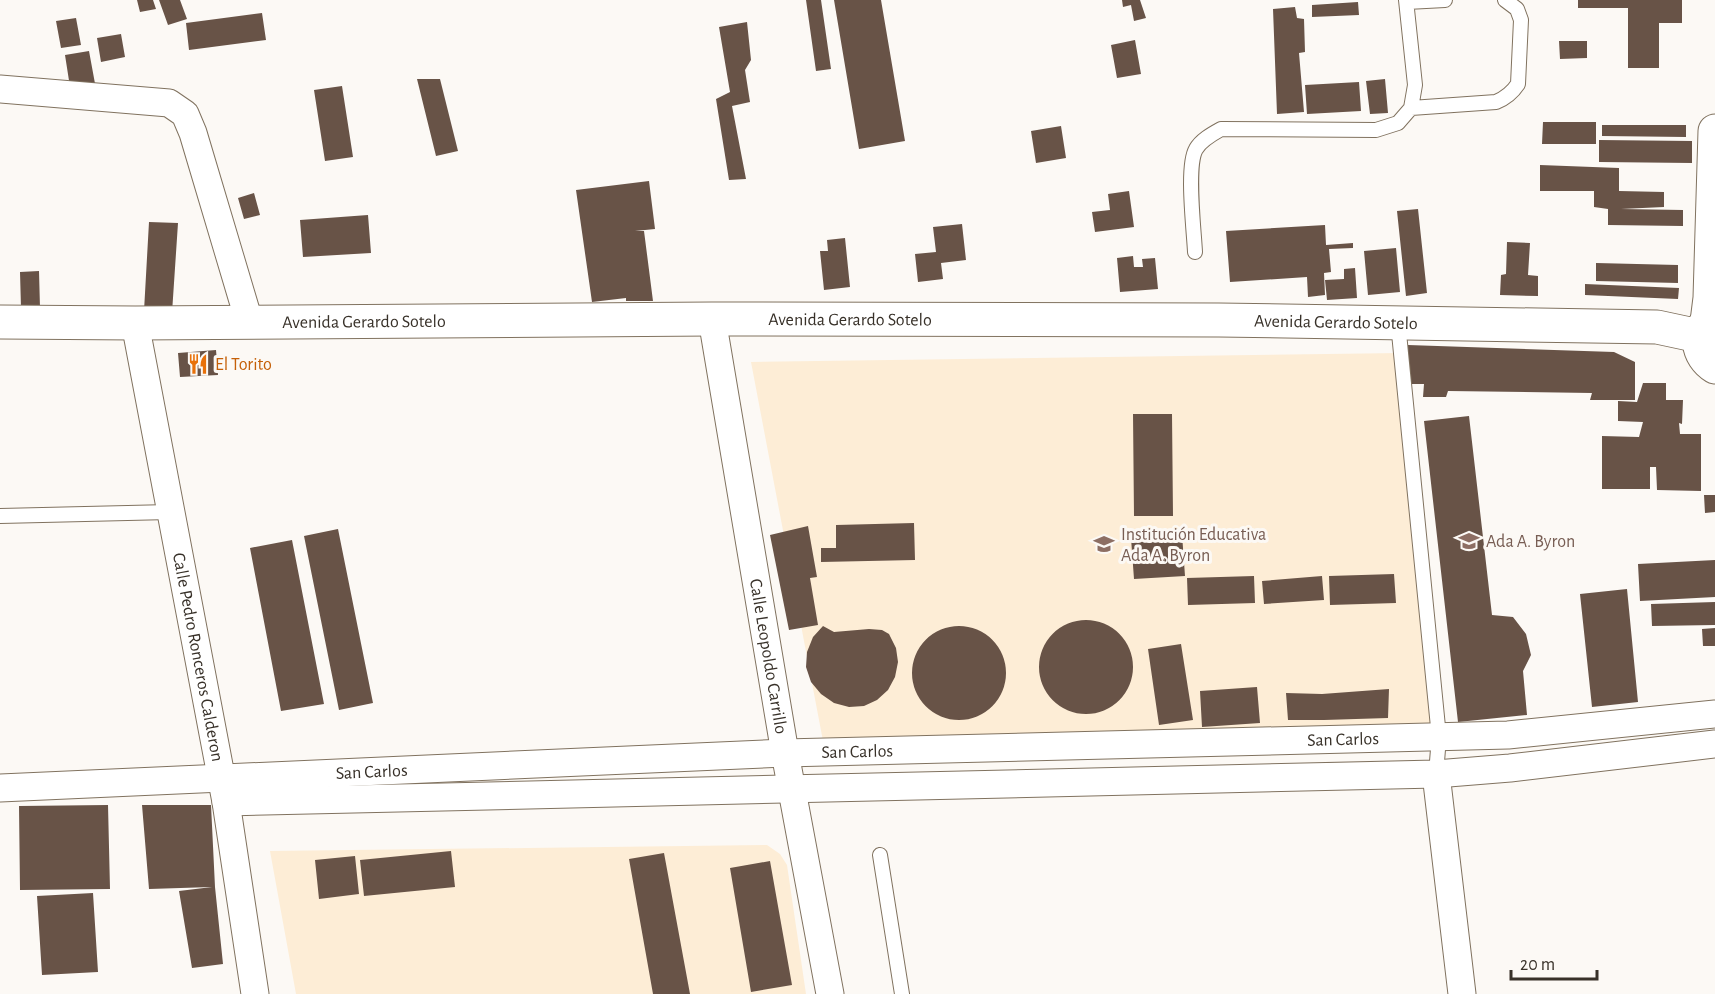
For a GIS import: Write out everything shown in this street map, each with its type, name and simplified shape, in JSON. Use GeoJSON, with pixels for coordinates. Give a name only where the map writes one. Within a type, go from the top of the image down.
{"type":"FeatureCollection","features":[{"type":"Feature","properties":{"kind":"street"},"geometry":{"type":"LineString","coordinates":[[0,89],[169,103],[185,114],[193,133],[249,321]]}},
{"type":"Feature","properties":{"kind":"street"},"geometry":{"type":"LineString","coordinates":[[1715,131],[1710,297],[1702,354],[1707,362],[1715,366]]}},
{"type":"Feature","properties":{"kind":"street","name":"Avenida Gerardo Sotelo"},"geometry":{"type":"LineString","coordinates":[[0,322],[712,319],[1219,320],[1657,327],[1707,325]]}},
{"type":"Feature","properties":{"kind":"street","name":"Calle Leopoldo Carrillo"},"geometry":{"type":"LineString","coordinates":[[712,319],[785,753],[830,994]]}},
{"type":"Feature","properties":{"kind":"street","name":"Calle Pedro Ronceros Calderon"},"geometry":{"type":"LineString","coordinates":[[135,323],[223,790],[255,994]]}},
{"type":"Feature","properties":{"kind":"street","name":"San Carlos"},"geometry":{"type":"LineString","coordinates":[[223,790],[785,753],[1508,735],[1715,714]]}},
{"type":"Feature","properties":{"kind":"street","name":"San Carlos"},"geometry":{"type":"LineString","coordinates":[[0,788],[792,789],[1436,774],[1510,768],[1715,744]]}},
{"type":"Feature","properties":{"kind":"street"},"geometry":{"type":"LineString","coordinates":[[1436,774],[1462,994]]}},
{"type":"Feature","properties":{"kind":"lane"},"geometry":{"type":"LineString","coordinates":[[1195,252],[1191,166],[1196,149],[1208,137],[1221,129],[1376,130],[1398,123],[1411,108],[1415,85],[1407,1],[1445,0]]}},
{"type":"Feature","properties":{"kind":"lane"},"geometry":{"type":"LineString","coordinates":[[1411,108],[1496,102],[1506,98],[1514,91],[1518,84],[1521,20],[1517,9],[1505,0]]}},
{"type":"Feature","properties":{"kind":"lane"},"geometry":{"type":"LineString","coordinates":[[1398,323],[1439,737],[1436,774]]}},
{"type":"Feature","properties":{"kind":"lane"},"geometry":{"type":"LineString","coordinates":[[0,516],[170,512]]}},
{"type":"Feature","properties":{"kind":"lane"},"geometry":{"type":"LineString","coordinates":[[880,855],[902,994]]}},
{"type":"Feature","properties":{"kind":"shaded area","name":"Institución Educativa Ada A. Byron"},"geometry":{"type":"Polygon","coordinates":[[[1401,353],[1443,726],[823,741],[751,362],[1401,353]]]}},
{"type":"Feature","properties":{"kind":"shaded area"},"geometry":{"type":"Polygon","coordinates":[[[767,845],[780,854],[787,865],[806,994],[296,994],[270,851],[767,845]]]}},
{"type":"Feature","properties":{"kind":"building"},"geometry":{"type":"Polygon","coordinates":[[[137,0],[153,0],[156,9],[140,12],[137,0]]]}},
{"type":"Feature","properties":{"kind":"building"},"geometry":{"type":"Polygon","coordinates":[[[159,0],[180,0],[187,19],[168,25],[159,0]]]}},
{"type":"Feature","properties":{"kind":"building"},"geometry":{"type":"Polygon","coordinates":[[[806,0],[821,0],[831,69],[816,71],[806,0]]]}},
{"type":"Feature","properties":{"kind":"building"},"geometry":{"type":"Polygon","coordinates":[[[834,0],[881,0],[905,141],[859,149],[834,0]]]}},
{"type":"Feature","properties":{"kind":"building"},"geometry":{"type":"Polygon","coordinates":[[[1122,0],[1140,0],[1146,18],[1134,21],[1131,5],[1123,7],[1122,0]]]}},
{"type":"Feature","properties":{"kind":"building"},"geometry":{"type":"Polygon","coordinates":[[[1578,0],[1682,0],[1682,23],[1659,23],[1659,68],[1628,68],[1628,8],[1578,8],[1578,0]]]}},
{"type":"Feature","properties":{"kind":"building"},"geometry":{"type":"Polygon","coordinates":[[[1358,2],[1359,15],[1312,17],[1312,5],[1358,2]]]}},
{"type":"Feature","properties":{"kind":"building"},"geometry":{"type":"Polygon","coordinates":[[[1295,7],[1297,18],[1304,19],[1305,52],[1299,53],[1304,112],[1277,114],[1273,9],[1295,7]]]}},
{"type":"Feature","properties":{"kind":"building"},"geometry":{"type":"Polygon","coordinates":[[[262,13],[266,40],[189,50],[186,23],[262,13]]]}},
{"type":"Feature","properties":{"kind":"building"},"geometry":{"type":"Polygon","coordinates":[[[76,18],[81,45],[61,48],[56,21],[76,18]]]}},
{"type":"Feature","properties":{"kind":"building"},"geometry":{"type":"Polygon","coordinates":[[[747,22],[751,60],[745,70],[750,102],[732,106],[746,179],[729,180],[716,99],[730,92],[719,27],[747,22]]]}},
{"type":"Feature","properties":{"kind":"building"},"geometry":{"type":"Polygon","coordinates":[[[121,34],[125,57],[101,62],[97,38],[121,34]]]}},
{"type":"Feature","properties":{"kind":"building"},"geometry":{"type":"Polygon","coordinates":[[[1135,40],[1141,74],[1117,78],[1111,45],[1135,40]]]}},
{"type":"Feature","properties":{"kind":"building"},"geometry":{"type":"Polygon","coordinates":[[[1559,41],[1587,41],[1587,58],[1560,59],[1559,41]]]}},
{"type":"Feature","properties":{"kind":"building"},"geometry":{"type":"Polygon","coordinates":[[[89,51],[96,89],[70,87],[65,55],[89,51]]]}},
{"type":"Feature","properties":{"kind":"building"},"geometry":{"type":"Polygon","coordinates":[[[417,79],[440,79],[458,151],[436,156],[417,79]]]}},
{"type":"Feature","properties":{"kind":"building"},"geometry":{"type":"Polygon","coordinates":[[[1385,79],[1388,113],[1370,114],[1366,81],[1385,79]]]}},
{"type":"Feature","properties":{"kind":"building"},"geometry":{"type":"Polygon","coordinates":[[[1359,82],[1361,111],[1307,114],[1305,85],[1359,82]]]}},
{"type":"Feature","properties":{"kind":"building"},"geometry":{"type":"Polygon","coordinates":[[[342,86],[353,157],[325,161],[314,90],[342,86]]]}},
{"type":"Feature","properties":{"kind":"building"},"geometry":{"type":"Polygon","coordinates":[[[1543,122],[1596,122],[1596,144],[1542,144],[1543,122]]]}},
{"type":"Feature","properties":{"kind":"building"},"geometry":{"type":"Polygon","coordinates":[[[1602,125],[1686,125],[1686,137],[1602,136],[1602,125]]]}},
{"type":"Feature","properties":{"kind":"building"},"geometry":{"type":"Polygon","coordinates":[[[1061,126],[1066,158],[1036,163],[1031,131],[1061,126]]]}},
{"type":"Feature","properties":{"kind":"building"},"geometry":{"type":"Polygon","coordinates":[[[1599,140],[1692,141],[1692,163],[1599,162],[1599,140]]]}},
{"type":"Feature","properties":{"kind":"building"},"geometry":{"type":"Polygon","coordinates":[[[1540,165],[1619,168],[1619,191],[1664,192],[1664,207],[1621,209],[1683,210],[1683,226],[1608,225],[1608,209],[1594,207],[1594,191],[1540,191],[1540,165]]]}},
{"type":"Feature","properties":{"kind":"building"},"geometry":{"type":"Polygon","coordinates":[[[649,181],[655,229],[635,231],[644,231],[653,301],[626,301],[626,298],[592,302],[576,190],[649,181]]]}},
{"type":"Feature","properties":{"kind":"building"},"geometry":{"type":"Polygon","coordinates":[[[1129,191],[1134,227],[1095,232],[1092,212],[1110,210],[1108,194],[1129,191]]]}},
{"type":"Feature","properties":{"kind":"building"},"geometry":{"type":"Polygon","coordinates":[[[254,193],[260,215],[244,219],[238,198],[254,193]]]}},
{"type":"Feature","properties":{"kind":"building"},"geometry":{"type":"Polygon","coordinates":[[[1418,209],[1427,293],[1406,296],[1397,211],[1418,209]]]}},
{"type":"Feature","properties":{"kind":"building"},"geometry":{"type":"Polygon","coordinates":[[[368,215],[371,253],[303,257],[300,220],[368,215]]]}},
{"type":"Feature","properties":{"kind":"building"},"geometry":{"type":"Polygon","coordinates":[[[149,222],[178,223],[172,313],[144,311],[149,222]]]}},
{"type":"Feature","properties":{"kind":"building"},"geometry":{"type":"Polygon","coordinates":[[[962,224],[966,260],[941,263],[943,279],[918,282],[915,254],[936,252],[933,227],[962,224]]]}},
{"type":"Feature","properties":{"kind":"building"},"geometry":{"type":"Polygon","coordinates":[[[1325,225],[1326,245],[1353,243],[1353,248],[1329,249],[1331,272],[1324,273],[1325,295],[1308,297],[1307,277],[1230,282],[1226,231],[1325,225]]]}},
{"type":"Feature","properties":{"kind":"building"},"geometry":{"type":"Polygon","coordinates":[[[845,238],[850,287],[824,290],[820,251],[828,251],[827,240],[845,238]]]}},
{"type":"Feature","properties":{"kind":"building"},"geometry":{"type":"Polygon","coordinates":[[[1507,242],[1530,243],[1528,275],[1538,276],[1538,296],[1500,295],[1501,275],[1506,274],[1507,242]]]}},
{"type":"Feature","properties":{"kind":"building"},"geometry":{"type":"Polygon","coordinates":[[[1396,248],[1400,292],[1368,295],[1364,251],[1396,248]]]}},
{"type":"Feature","properties":{"kind":"building"},"geometry":{"type":"Polygon","coordinates":[[[1133,256],[1134,267],[1143,267],[1142,259],[1155,258],[1158,289],[1120,292],[1117,258],[1133,256]]]}},
{"type":"Feature","properties":{"kind":"building"},"geometry":{"type":"Polygon","coordinates":[[[1596,263],[1678,265],[1678,283],[1596,281],[1596,263]]]}},
{"type":"Feature","properties":{"kind":"building"},"geometry":{"type":"Polygon","coordinates":[[[1355,268],[1357,298],[1327,300],[1325,280],[1344,279],[1344,269],[1355,268]]]}},
{"type":"Feature","properties":{"kind":"building"},"geometry":{"type":"Polygon","coordinates":[[[39,271],[40,308],[21,308],[20,272],[39,271]]]}},
{"type":"Feature","properties":{"kind":"building"},"geometry":{"type":"Polygon","coordinates":[[[1585,284],[1679,288],[1678,299],[1585,295],[1585,284]]]}},
{"type":"Feature","properties":{"kind":"building"},"geometry":{"type":"Polygon","coordinates":[[[1408,345],[1614,352],[1635,362],[1635,400],[1590,400],[1592,393],[1448,391],[1446,397],[1423,397],[1424,384],[1407,384],[1408,345]]]}},
{"type":"Feature","properties":{"kind":"building","name":"El Torito"},"geometry":{"type":"Polygon","coordinates":[[[216,350],[218,375],[180,377],[178,353],[216,350]]]}},
{"type":"Feature","properties":{"kind":"building"},"geometry":{"type":"Polygon","coordinates":[[[1643,383],[1666,383],[1666,400],[1683,400],[1682,424],[1679,423],[1680,434],[1701,434],[1701,491],[1657,490],[1656,467],[1650,467],[1650,489],[1602,489],[1602,436],[1639,437],[1643,422],[1618,421],[1618,401],[1637,402],[1643,383]]]}},
{"type":"Feature","properties":{"kind":"building"},"geometry":{"type":"Polygon","coordinates":[[[1133,414],[1172,414],[1173,516],[1134,516],[1133,414]]]}},
{"type":"Feature","properties":{"kind":"building"},"geometry":{"type":"Polygon","coordinates":[[[1469,416],[1492,615],[1513,617],[1526,634],[1531,655],[1523,671],[1527,715],[1458,722],[1424,421],[1469,416]]]}},
{"type":"Feature","properties":{"kind":"building"},"geometry":{"type":"Polygon","coordinates":[[[1704,495],[1715,495],[1715,512],[1705,513],[1704,495]]]}},
{"type":"Feature","properties":{"kind":"building"},"geometry":{"type":"Polygon","coordinates":[[[914,523],[915,560],[821,562],[821,548],[836,548],[836,525],[914,523]]]}},
{"type":"Feature","properties":{"kind":"building"},"geometry":{"type":"Polygon","coordinates":[[[808,526],[817,577],[810,578],[818,625],[789,630],[770,535],[808,526]]]}},
{"type":"Feature","properties":{"kind":"building"},"geometry":{"type":"Polygon","coordinates":[[[338,529],[373,703],[339,710],[304,536],[338,529]]]}},
{"type":"Feature","properties":{"kind":"building"},"geometry":{"type":"Polygon","coordinates":[[[1182,534],[1185,576],[1134,579],[1131,538],[1182,534]]]}},
{"type":"Feature","properties":{"kind":"building"},"geometry":{"type":"Polygon","coordinates":[[[292,540],[324,704],[281,711],[250,548],[292,540]]]}},
{"type":"Feature","properties":{"kind":"building"},"geometry":{"type":"Polygon","coordinates":[[[1715,560],[1715,597],[1640,601],[1638,564],[1715,560]]]}},
{"type":"Feature","properties":{"kind":"building"},"geometry":{"type":"Polygon","coordinates":[[[1394,574],[1396,603],[1330,605],[1329,576],[1394,574]]]}},
{"type":"Feature","properties":{"kind":"building"},"geometry":{"type":"Polygon","coordinates":[[[1254,576],[1255,603],[1188,605],[1187,578],[1254,576]]]}},
{"type":"Feature","properties":{"kind":"building"},"geometry":{"type":"Polygon","coordinates":[[[1322,576],[1324,600],[1264,604],[1262,581],[1322,576]]]}},
{"type":"Feature","properties":{"kind":"building"},"geometry":{"type":"Polygon","coordinates":[[[1627,589],[1638,702],[1592,707],[1580,594],[1627,589]]]}},
{"type":"Feature","properties":{"kind":"building"},"geometry":{"type":"Polygon","coordinates":[[[1715,602],[1715,625],[1652,626],[1651,604],[1715,602]]]}},
{"type":"Feature","properties":{"kind":"building"},"geometry":{"type":"Polygon","coordinates":[[[1086,620],[1104,623],[1119,634],[1130,649],[1133,667],[1130,685],[1119,700],[1104,711],[1086,714],[1068,711],[1053,700],[1042,685],[1039,667],[1042,649],[1053,634],[1068,623],[1086,620]]]}},
{"type":"Feature","properties":{"kind":"building"},"geometry":{"type":"Polygon","coordinates":[[[823,626],[834,632],[869,629],[882,630],[889,634],[896,648],[898,662],[895,677],[888,690],[877,700],[864,706],[849,707],[834,703],[821,694],[811,682],[806,667],[807,652],[813,637],[823,626]]]}},
{"type":"Feature","properties":{"kind":"building"},"geometry":{"type":"Polygon","coordinates":[[[959,626],[977,629],[992,640],[1003,655],[1006,673],[1003,691],[992,706],[977,717],[959,720],[941,717],[926,706],[915,691],[912,673],[915,655],[926,640],[941,629],[959,626]]]}},
{"type":"Feature","properties":{"kind":"building"},"geometry":{"type":"Polygon","coordinates":[[[1715,628],[1715,646],[1703,646],[1702,629],[1715,628]]]}},
{"type":"Feature","properties":{"kind":"building"},"geometry":{"type":"Polygon","coordinates":[[[1181,644],[1193,720],[1159,725],[1148,649],[1181,644]]]}},
{"type":"Feature","properties":{"kind":"building"},"geometry":{"type":"Polygon","coordinates":[[[1257,687],[1260,723],[1202,727],[1200,691],[1257,687]]]}},
{"type":"Feature","properties":{"kind":"building"},"geometry":{"type":"Polygon","coordinates":[[[1389,689],[1388,718],[1288,720],[1286,693],[1322,694],[1389,689]]]}},
{"type":"Feature","properties":{"kind":"building"},"geometry":{"type":"Polygon","coordinates":[[[108,805],[110,889],[20,890],[19,806],[108,805]]]}},
{"type":"Feature","properties":{"kind":"building"},"geometry":{"type":"Polygon","coordinates":[[[142,805],[211,805],[215,887],[223,964],[192,968],[179,891],[212,887],[149,889],[142,805]]]}},
{"type":"Feature","properties":{"kind":"building"},"geometry":{"type":"Polygon","coordinates":[[[451,851],[455,887],[364,896],[360,860],[451,851]]]}},
{"type":"Feature","properties":{"kind":"building"},"geometry":{"type":"Polygon","coordinates":[[[664,853],[690,994],[653,994],[629,859],[664,853]]]}},
{"type":"Feature","properties":{"kind":"building"},"geometry":{"type":"Polygon","coordinates":[[[355,856],[359,894],[319,899],[315,860],[355,856]]]}},
{"type":"Feature","properties":{"kind":"building"},"geometry":{"type":"Polygon","coordinates":[[[770,861],[792,985],[751,992],[730,868],[770,861]]]}},
{"type":"Feature","properties":{"kind":"building"},"geometry":{"type":"Polygon","coordinates":[[[93,893],[98,972],[42,975],[37,896],[93,893]]]}},
{"type":"Feature","properties":{"kind":"place","name":"El Torito"},"geometry":{"type":"Point","coordinates":[198,364]}},
{"type":"Feature","properties":{"kind":"place","name":"Ada A. Byron"},"geometry":{"type":"Point","coordinates":[1469,541]}},
{"type":"Feature","properties":{"kind":"place","name":"Institución Educativa Ada A. Byron"},"geometry":{"type":"Point","coordinates":[1104,544]}}]}
